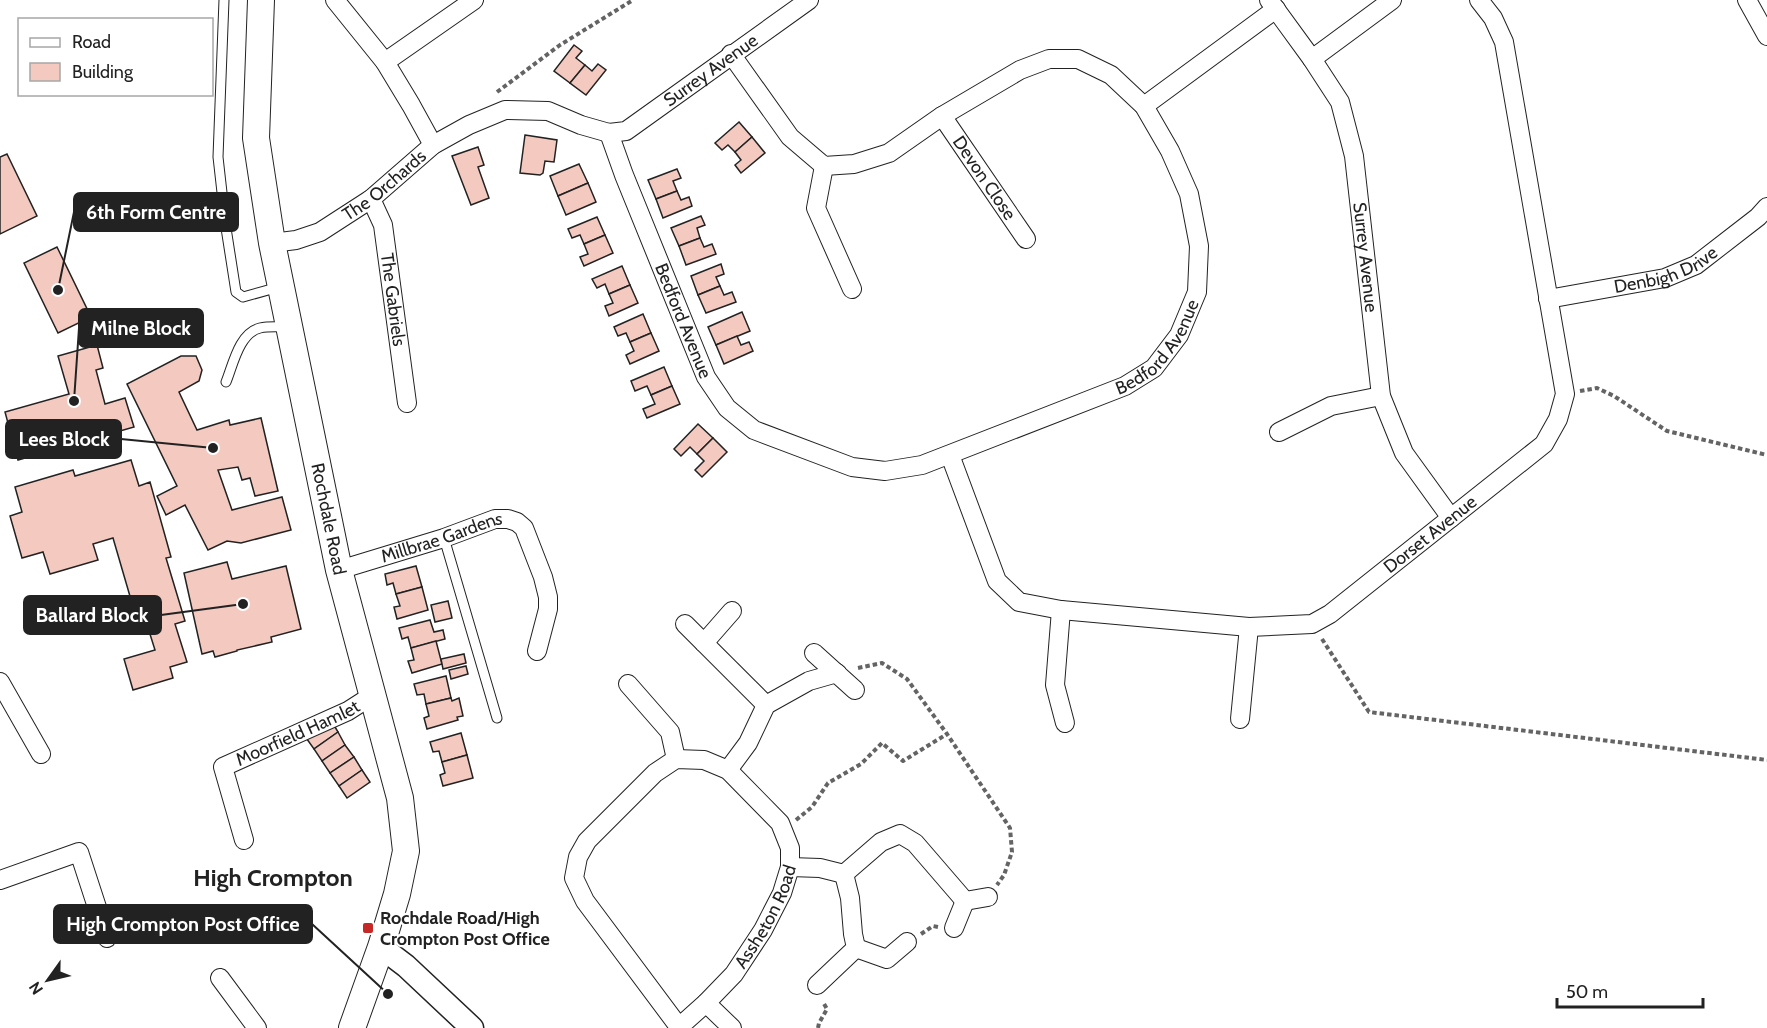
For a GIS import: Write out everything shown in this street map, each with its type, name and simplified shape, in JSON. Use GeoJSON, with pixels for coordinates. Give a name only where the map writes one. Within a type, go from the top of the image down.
{"type":"FeatureCollection","features":[{"type":"Feature","properties":{"kind":"main road","name":"Rochdale Road"},"geometry":{"type":"LineString","coordinates":[[261,0],[256,138],[279,287],[339,570],[400,798],[406,851],[397,894],[381,947],[352,1028]]}},
{"type":"Feature","properties":{"kind":"street","name":"The Orchards"},"geometry":{"type":"LineString","coordinates":[[272,243],[296,240],[320,232],[371,199],[433,145],[385,62],[335,0]]}},
{"type":"Feature","properties":{"kind":"street"},"geometry":{"type":"LineString","coordinates":[[385,62],[474,0]]}},
{"type":"Feature","properties":{"kind":"street","name":"Surrey Avenue"},"geometry":{"type":"LineString","coordinates":[[609,133],[626,131],[809,0]]}},
{"type":"Feature","properties":{"kind":"street"},"geometry":{"type":"LineString","coordinates":[[1312,59],[1392,0]]}},
{"type":"Feature","properties":{"kind":"street","name":"Dorset Avenue"},"geometry":{"type":"LineString","coordinates":[[950,455],[998,581],[1019,602],[1061,610],[1249,627],[1312,624],[1330,614],[1544,444],[1558,419],[1565,394],[1504,42],[1493,18],[1479,0]]}},
{"type":"Feature","properties":{"kind":"street"},"geometry":{"type":"LineString","coordinates":[[1747,0],[1767,36]]}},
{"type":"Feature","properties":{"kind":"street"},"geometry":{"type":"LineString","coordinates":[[1144,106],[1272,4]]}},
{"type":"Feature","properties":{"kind":"street","name":"Surrey Avenue"},"geometry":{"type":"LineString","coordinates":[[1272,4],[1340,102],[1354,156],[1381,396],[1404,453],[1451,518]]}},
{"type":"Feature","properties":{"kind":"street"},"geometry":{"type":"LineString","coordinates":[[731,54],[790,137],[824,166],[816,208],[852,290]]}},
{"type":"Feature","properties":{"kind":"street","name":"Bedford Avenue"},"geometry":{"type":"LineString","coordinates":[[609,133],[706,377],[727,408],[754,429],[852,467],[885,471],[922,465],[1125,386],[1154,368],[1179,335],[1197,292],[1199,246],[1189,194],[1170,152],[1144,106],[1111,75],[1078,59],[1049,59],[1020,70],[942,116],[889,153],[854,164],[824,166]]}},
{"type":"Feature","properties":{"kind":"street"},"geometry":{"type":"LineString","coordinates":[[433,145],[469,124],[505,110],[548,111],[581,125],[609,133]]}},
{"type":"Feature","properties":{"kind":"street","name":"Devon Close"},"geometry":{"type":"LineString","coordinates":[[942,116],[1026,239]]}},
{"type":"Feature","properties":{"kind":"street","name":"The Gabriels"},"geometry":{"type":"LineString","coordinates":[[371,199],[382,225],[406,403]]}},
{"type":"Feature","properties":{"kind":"street","name":"Denbigh Drive"},"geometry":{"type":"LineString","coordinates":[[1548,299],[1665,278],[1696,266],[1758,217],[1767,207]]}},
{"type":"Feature","properties":{"kind":"street"},"geometry":{"type":"LineString","coordinates":[[1279,432],[1330,405],[1381,396]]}},
{"type":"Feature","properties":{"kind":"street","name":"Millbrae Gardens"},"geometry":{"type":"LineString","coordinates":[[339,570],[444,538],[495,519],[517,522],[524,528],[543,577],[548,597],[548,609],[537,651]]}},
{"type":"Feature","properties":{"kind":"street"},"geometry":{"type":"LineString","coordinates":[[704,643],[732,610]]}},
{"type":"Feature","properties":{"kind":"street"},"geometry":{"type":"LineString","coordinates":[[1061,610],[1055,685],[1065,723]]}},
{"type":"Feature","properties":{"kind":"street"},"geometry":{"type":"LineString","coordinates":[[685,624],[766,705]]}},
{"type":"Feature","properties":{"kind":"street"},"geometry":{"type":"LineString","coordinates":[[1240,719],[1249,627]]}},
{"type":"Feature","properties":{"kind":"street"},"geometry":{"type":"LineString","coordinates":[[814,653],[855,690]]}},
{"type":"Feature","properties":{"kind":"street"},"geometry":{"type":"LineString","coordinates":[[728,770],[748,743],[766,705],[809,681],[837,673]]}},
{"type":"Feature","properties":{"kind":"street"},"geometry":{"type":"LineString","coordinates":[[0,682],[41,754]]}},
{"type":"Feature","properties":{"kind":"street"},"geometry":{"type":"LineString","coordinates":[[628,684],[670,732],[676,759]]}},
{"type":"Feature","properties":{"kind":"street","name":"Moorfield Hamlet"},"geometry":{"type":"LineString","coordinates":[[244,840],[223,767],[348,711],[373,695]]}},
{"type":"Feature","properties":{"kind":"street","name":"Assheton Road"},"geometry":{"type":"LineString","coordinates":[[676,759],[704,760],[728,770],[780,823],[790,848],[790,867],[782,893],[764,930],[734,974],[679,1027],[585,901],[574,878],[578,857],[587,841],[655,773],[676,759]]}},
{"type":"Feature","properties":{"kind":"street"},"geometry":{"type":"LineString","coordinates":[[844,874],[881,842],[900,834],[915,843],[965,901]]}},
{"type":"Feature","properties":{"kind":"street"},"geometry":{"type":"LineString","coordinates":[[0,880],[79,852],[107,938]]}},
{"type":"Feature","properties":{"kind":"street"},"geometry":{"type":"LineString","coordinates":[[790,867],[820,868],[844,874]]}},
{"type":"Feature","properties":{"kind":"street"},"geometry":{"type":"LineString","coordinates":[[844,874],[850,898],[856,948]]}},
{"type":"Feature","properties":{"kind":"street"},"geometry":{"type":"LineString","coordinates":[[965,901],[988,897]]}},
{"type":"Feature","properties":{"kind":"street"},"geometry":{"type":"LineString","coordinates":[[954,928],[965,901]]}},
{"type":"Feature","properties":{"kind":"street"},"geometry":{"type":"LineString","coordinates":[[856,948],[887,959],[907,942]]}},
{"type":"Feature","properties":{"kind":"street"},"geometry":{"type":"LineString","coordinates":[[381,947],[406,966],[472,1028]]}},
{"type":"Feature","properties":{"kind":"street"},"geometry":{"type":"LineString","coordinates":[[817,985],[856,948]]}},
{"type":"Feature","properties":{"kind":"street"},"geometry":{"type":"LineString","coordinates":[[220,978],[257,1028]]}},
{"type":"Feature","properties":{"kind":"street"},"geometry":{"type":"LineString","coordinates":[[706,1003],[732,1028]]}},
{"type":"Feature","properties":{"kind":"lane"},"geometry":{"type":"LineString","coordinates":[[224,0],[218,157],[225,228],[236,292],[243,297],[279,287]]}},
{"type":"Feature","properties":{"kind":"lane"},"geometry":{"type":"LineString","coordinates":[[226,382],[243,341],[250,333],[259,328],[288,327]]}},
{"type":"Feature","properties":{"kind":"lane"},"geometry":{"type":"LineString","coordinates":[[444,538],[497,718]]}},
{"type":"Feature","properties":{"kind":"path"},"geometry":{"type":"LineString","coordinates":[[489,98],[560,45],[633,0]]}},
{"type":"Feature","properties":{"kind":"path"},"geometry":{"type":"LineString","coordinates":[[1565,394],[1597,388],[1614,396],[1667,431],[1767,455]]}},
{"type":"Feature","properties":{"kind":"path"},"geometry":{"type":"LineString","coordinates":[[1312,624],[1369,712],[1767,760]]}},
{"type":"Feature","properties":{"kind":"path"},"geometry":{"type":"LineString","coordinates":[[837,673],[882,663],[907,680],[947,734],[1010,828],[1012,852],[1004,875],[988,897]]}},
{"type":"Feature","properties":{"kind":"path"},"geometry":{"type":"LineString","coordinates":[[783,832],[812,807],[828,783],[861,764],[882,742],[903,761],[947,734]]}},
{"type":"Feature","properties":{"kind":"path"},"geometry":{"type":"LineString","coordinates":[[907,942],[933,927],[954,928]]}},
{"type":"Feature","properties":{"kind":"path"},"geometry":{"type":"LineString","coordinates":[[817,985],[826,1009],[818,1028]]}},
{"type":"Feature","properties":{"kind":"building"},"geometry":{"type":"Polygon","coordinates":[[[574,45],[582,51],[576,58],[585,65],[570,83],[554,71],[574,45]]]}},
{"type":"Feature","properties":{"kind":"building"},"geometry":{"type":"Polygon","coordinates":[[[598,64],[606,70],[586,95],[570,83],[585,65],[592,71],[598,64]]]}},
{"type":"Feature","properties":{"kind":"building"},"geometry":{"type":"Polygon","coordinates":[[[739,122],[752,137],[735,152],[728,145],[722,150],[715,143],[739,122]]]}},
{"type":"Feature","properties":{"kind":"building"},"geometry":{"type":"Polygon","coordinates":[[[525,135],[557,140],[554,162],[545,161],[543,173],[540,175],[520,173],[525,135]]]}},
{"type":"Feature","properties":{"kind":"building"},"geometry":{"type":"Polygon","coordinates":[[[752,137],[765,153],[741,173],[735,165],[741,160],[735,152],[752,137]]]}},
{"type":"Feature","properties":{"kind":"building"},"geometry":{"type":"Polygon","coordinates":[[[478,147],[484,165],[478,167],[489,198],[471,205],[452,156],[478,147]]]}},
{"type":"Feature","properties":{"kind":"building"},"geometry":{"type":"Polygon","coordinates":[[[7,154],[37,216],[0,234],[0,157],[7,154]]]}},
{"type":"Feature","properties":{"kind":"building"},"geometry":{"type":"Polygon","coordinates":[[[579,164],[588,183],[558,196],[550,176],[579,164]]]}},
{"type":"Feature","properties":{"kind":"building"},"geometry":{"type":"Polygon","coordinates":[[[677,169],[681,178],[673,181],[677,191],[656,199],[648,180],[677,169]]]}},
{"type":"Feature","properties":{"kind":"building"},"geometry":{"type":"Polygon","coordinates":[[[588,183],[596,202],[566,215],[558,196],[588,183]]]}},
{"type":"Feature","properties":{"kind":"building"},"geometry":{"type":"Polygon","coordinates":[[[677,191],[681,200],[689,197],[692,206],[663,218],[656,199],[677,191]]]}},
{"type":"Feature","properties":{"kind":"building"},"geometry":{"type":"Polygon","coordinates":[[[701,216],[705,225],[697,228],[700,238],[679,246],[671,228],[701,216]]]}},
{"type":"Feature","properties":{"kind":"building"},"geometry":{"type":"Polygon","coordinates":[[[597,217],[605,235],[584,244],[580,235],[572,238],[568,229],[597,217]]]}},
{"type":"Feature","properties":{"kind":"building"},"geometry":{"type":"Polygon","coordinates":[[[605,235],[613,253],[584,266],[580,257],[588,254],[584,244],[605,235]]]}},
{"type":"Feature","properties":{"kind":"building"},"geometry":{"type":"Polygon","coordinates":[[[700,238],[704,247],[712,244],[716,254],[686,265],[679,246],[700,238]]]}},
{"type":"Feature","properties":{"kind":"building"},"geometry":{"type":"Polygon","coordinates":[[[57,247],[91,317],[58,333],[24,263],[57,247]]]}},
{"type":"Feature","properties":{"kind":"building"},"geometry":{"type":"Polygon","coordinates":[[[721,264],[724,274],[716,277],[720,286],[698,295],[691,276],[721,264]]]}},
{"type":"Feature","properties":{"kind":"building"},"geometry":{"type":"Polygon","coordinates":[[[622,266],[630,285],[609,294],[605,284],[597,288],[592,279],[622,266]]]}},
{"type":"Feature","properties":{"kind":"building"},"geometry":{"type":"Polygon","coordinates":[[[630,285],[638,303],[609,316],[605,306],[613,303],[609,294],[630,285]]]}},
{"type":"Feature","properties":{"kind":"building"},"geometry":{"type":"Polygon","coordinates":[[[720,286],[724,295],[732,292],[736,302],[706,313],[698,295],[720,286]]]}},
{"type":"Feature","properties":{"kind":"building"},"geometry":{"type":"Polygon","coordinates":[[[742,312],[750,331],[716,345],[708,327],[742,312]]]}},
{"type":"Feature","properties":{"kind":"building"},"geometry":{"type":"Polygon","coordinates":[[[643,314],[651,333],[630,342],[626,333],[618,336],[614,327],[643,314]]]}},
{"type":"Feature","properties":{"kind":"building"},"geometry":{"type":"Polygon","coordinates":[[[651,333],[659,351],[630,364],[626,355],[634,351],[630,342],[651,333]]]}},
{"type":"Feature","properties":{"kind":"building"},"geometry":{"type":"Polygon","coordinates":[[[737,336],[741,345],[749,342],[753,351],[724,364],[716,345],[737,336]]]}},
{"type":"Feature","properties":{"kind":"building"},"geometry":{"type":"Polygon","coordinates":[[[97,345],[103,368],[96,370],[105,404],[125,398],[134,427],[18,460],[5,412],[69,394],[58,356],[97,345]]]}},
{"type":"Feature","properties":{"kind":"building"},"geometry":{"type":"Polygon","coordinates":[[[181,356],[196,356],[202,370],[199,381],[179,392],[197,430],[229,420],[230,425],[261,418],[278,491],[255,496],[250,478],[242,480],[238,467],[218,470],[232,510],[282,497],[291,530],[241,543],[227,541],[208,550],[185,505],[166,515],[157,496],[177,486],[127,384],[181,356]]]}},
{"type":"Feature","properties":{"kind":"building"},"geometry":{"type":"Polygon","coordinates":[[[664,367],[672,386],[651,395],[647,386],[635,391],[631,381],[664,367]]]}},
{"type":"Feature","properties":{"kind":"building"},"geometry":{"type":"Polygon","coordinates":[[[672,386],[680,404],[647,418],[643,409],[655,404],[651,395],[672,386]]]}},
{"type":"Feature","properties":{"kind":"building"},"geometry":{"type":"Polygon","coordinates":[[[698,424],[713,438],[697,454],[690,447],[681,456],[674,449],[698,424]]]}},
{"type":"Feature","properties":{"kind":"building"},"geometry":{"type":"Polygon","coordinates":[[[713,438],[727,452],[702,477],[695,470],[704,461],[697,454],[713,438]]]}},
{"type":"Feature","properties":{"kind":"building"},"geometry":{"type":"Polygon","coordinates":[[[131,460],[139,486],[150,482],[171,557],[166,558],[185,621],[175,624],[187,662],[170,667],[173,678],[133,690],[124,659],[155,650],[149,631],[141,634],[113,538],[93,544],[98,560],[50,574],[43,552],[22,558],[10,516],[22,512],[15,487],[73,470],[75,476],[131,460]]]}},
{"type":"Feature","properties":{"kind":"building"},"geometry":{"type":"Polygon","coordinates":[[[227,562],[232,579],[286,566],[301,629],[271,637],[272,642],[215,657],[213,651],[202,654],[184,573],[227,562]]]}},
{"type":"Feature","properties":{"kind":"building"},"geometry":{"type":"Polygon","coordinates":[[[416,566],[422,587],[396,594],[393,583],[387,585],[385,574],[416,566]]]}},
{"type":"Feature","properties":{"kind":"building"},"geometry":{"type":"Polygon","coordinates":[[[422,587],[428,610],[397,619],[394,607],[400,606],[396,594],[422,587]]]}},
{"type":"Feature","properties":{"kind":"building"},"geometry":{"type":"Polygon","coordinates":[[[448,601],[452,618],[435,622],[431,605],[448,601]]]}},
{"type":"Feature","properties":{"kind":"building"},"geometry":{"type":"Polygon","coordinates":[[[430,620],[434,632],[443,630],[445,639],[411,648],[408,637],[402,639],[399,628],[430,620]]]}},
{"type":"Feature","properties":{"kind":"building"},"geometry":{"type":"Polygon","coordinates":[[[436,641],[442,664],[412,673],[408,661],[414,660],[411,648],[436,641]]]}},
{"type":"Feature","properties":{"kind":"building"},"geometry":{"type":"Polygon","coordinates":[[[464,654],[466,663],[443,669],[441,659],[464,654]]]}},
{"type":"Feature","properties":{"kind":"building"},"geometry":{"type":"Polygon","coordinates":[[[466,666],[468,674],[451,679],[449,670],[466,666]]]}},
{"type":"Feature","properties":{"kind":"building"},"geometry":{"type":"Polygon","coordinates":[[[446,676],[451,698],[426,704],[424,694],[417,695],[414,684],[446,676]]]}},
{"type":"Feature","properties":{"kind":"building"},"geometry":{"type":"Polygon","coordinates":[[[451,698],[452,701],[459,698],[463,716],[457,717],[458,720],[427,729],[424,718],[429,716],[426,704],[451,698]]]}},
{"type":"Feature","properties":{"kind":"building"},"geometry":{"type":"Polygon","coordinates":[[[331,720],[338,732],[314,749],[304,735],[331,720]]]}},
{"type":"Feature","properties":{"kind":"building"},"geometry":{"type":"Polygon","coordinates":[[[338,732],[345,745],[322,761],[314,749],[338,732]]]}},
{"type":"Feature","properties":{"kind":"building"},"geometry":{"type":"Polygon","coordinates":[[[461,733],[467,755],[442,762],[439,751],[433,752],[430,742],[461,733]]]}},
{"type":"Feature","properties":{"kind":"building"},"geometry":{"type":"Polygon","coordinates":[[[345,745],[354,757],[330,773],[322,761],[345,745]]]}},
{"type":"Feature","properties":{"kind":"building"},"geometry":{"type":"Polygon","coordinates":[[[467,755],[473,778],[443,786],[440,775],[445,773],[442,762],[467,755]]]}},
{"type":"Feature","properties":{"kind":"building"},"geometry":{"type":"Polygon","coordinates":[[[354,757],[362,770],[339,786],[330,773],[354,757]]]}},
{"type":"Feature","properties":{"kind":"building"},"geometry":{"type":"Polygon","coordinates":[[[362,770],[370,782],[347,798],[339,786],[362,770]]]}},
{"type":"Feature","properties":{"kind":"place","name":"6th Form Centre"},"geometry":{"type":"Point","coordinates":[58,290]}},
{"type":"Feature","properties":{"kind":"place","name":"Milne Block"},"geometry":{"type":"Point","coordinates":[74,401]}},
{"type":"Feature","properties":{"kind":"place","name":"Lees Block"},"geometry":{"type":"Point","coordinates":[213,448]}},
{"type":"Feature","properties":{"kind":"place","name":"Ballard Block"},"geometry":{"type":"Point","coordinates":[243,604]}},
{"type":"Feature","properties":{"kind":"place","name":"Rochdale Road/High Crompton Post Office"},"geometry":{"type":"Point","coordinates":[368,928]}},
{"type":"Feature","properties":{"kind":"place","name":"High Crompton Post Office"},"geometry":{"type":"Point","coordinates":[388,994]}},
{"type":"Feature","properties":{"kind":"district","name":"High Crompton"},"geometry":{"type":"Point","coordinates":[273,878]}}]}
